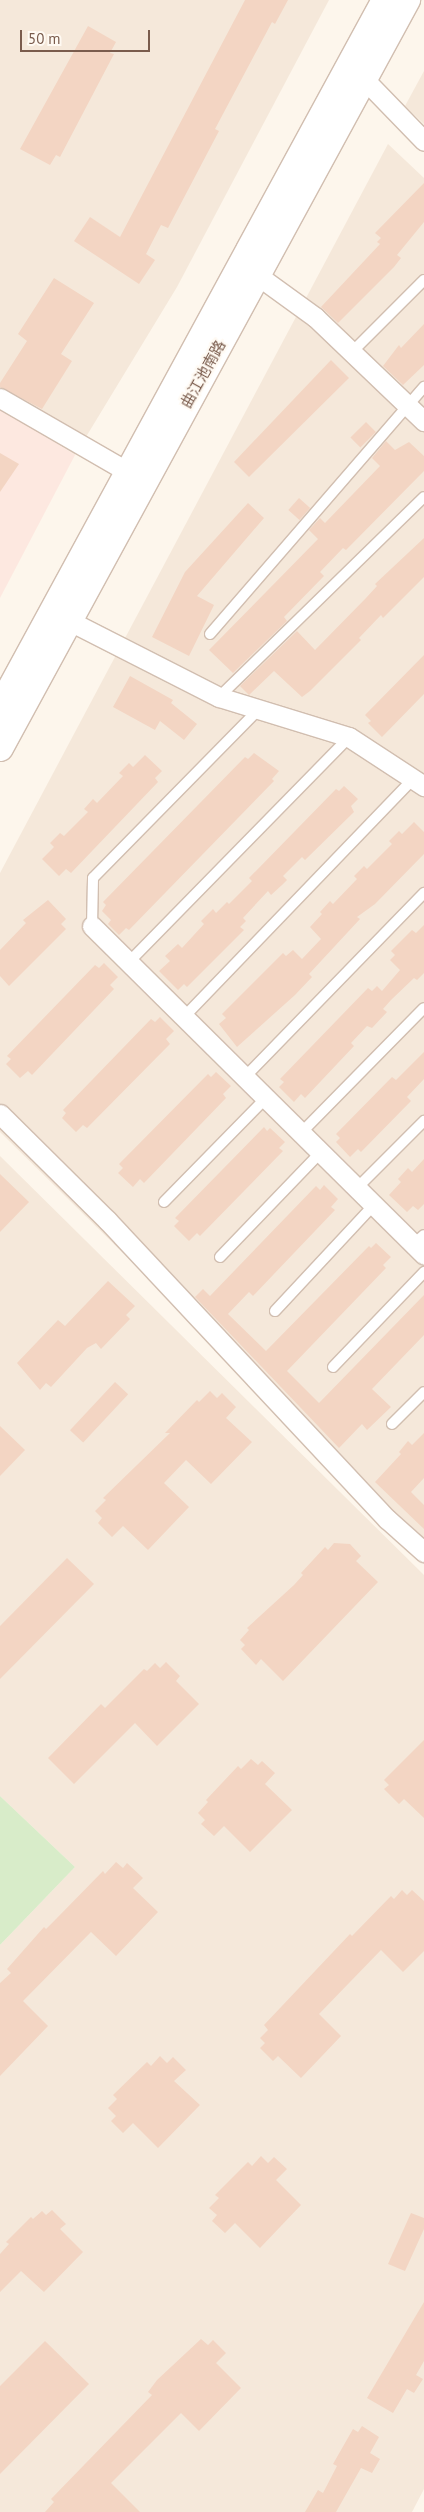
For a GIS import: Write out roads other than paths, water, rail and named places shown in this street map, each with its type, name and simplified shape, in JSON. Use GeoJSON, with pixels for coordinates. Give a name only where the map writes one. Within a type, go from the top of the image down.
{"type":"FeatureCollection","features":[{"type":"Feature","properties":{"kind":"main road","name":"曲江池南路"},"geometry":{"type":"LineString","coordinates":[[0,708],[61,616],[257,275],[355,75],[385,0]]}},
{"type":"Feature","properties":{"kind":"main road","name":"曲江池南路"},"geometry":{"type":"LineString","coordinates":[[0,748],[128,472],[355,75],[406,0]]}},
{"type":"Feature","properties":{"kind":"street"},"geometry":{"type":"LineString","coordinates":[[355,75],[424,141]]}},
{"type":"Feature","properties":{"kind":"street"},"geometry":{"type":"LineString","coordinates":[[257,275],[315,317],[424,421]]}},
{"type":"Feature","properties":{"kind":"street"},"geometry":{"type":"LineString","coordinates":[[0,398],[128,472]]}},
{"type":"Feature","properties":{"kind":"street"},"geometry":{"type":"LineString","coordinates":[[61,616],[219,697],[260,708],[349,737],[419,782]]}},
{"type":"Feature","properties":{"kind":"street"},"geometry":{"type":"LineString","coordinates":[[92,926],[374,1205],[421,1244]]}},
{"type":"Feature","properties":{"kind":"street"},"geometry":{"type":"LineString","coordinates":[[0,1114],[107,1220],[387,1519],[424,1552]]}},
{"type":"Feature","properties":{"kind":"lane"},"geometry":{"type":"LineString","coordinates":[[352,352],[424,280]]}},
{"type":"Feature","properties":{"kind":"lane"},"geometry":{"type":"LineString","coordinates":[[210,634],[424,387]]}},
{"type":"Feature","properties":{"kind":"lane"},"geometry":{"type":"LineString","coordinates":[[219,697],[424,497]]}},
{"type":"Feature","properties":{"kind":"lane"},"geometry":{"type":"LineString","coordinates":[[92,926],[93,878],[260,708]]}},
{"type":"Feature","properties":{"kind":"lane"},"geometry":{"type":"LineString","coordinates":[[129,962],[349,737]]}},
{"type":"Feature","properties":{"kind":"lane"},"geometry":{"type":"LineString","coordinates":[[184,1017],[419,782]]}},
{"type":"Feature","properties":{"kind":"lane"},"geometry":{"type":"LineString","coordinates":[[245,1077],[424,893]]}},
{"type":"Feature","properties":{"kind":"lane"},"geometry":{"type":"LineString","coordinates":[[302,1133],[424,1008]]}},
{"type":"Feature","properties":{"kind":"lane"},"geometry":{"type":"LineString","coordinates":[[164,1202],[266,1098]]}},
{"type":"Feature","properties":{"kind":"lane"},"geometry":{"type":"LineString","coordinates":[[358,1188],[424,1121]]}},
{"type":"Feature","properties":{"kind":"lane"},"geometry":{"type":"LineString","coordinates":[[220,1257],[321,1152]]}},
{"type":"Feature","properties":{"kind":"lane"},"geometry":{"type":"LineString","coordinates":[[275,1311],[374,1205]]}},
{"type":"Feature","properties":{"kind":"lane"},"geometry":{"type":"LineString","coordinates":[[333,1367],[424,1272]]}},
{"type":"Feature","properties":{"kind":"lane"},"geometry":{"type":"LineString","coordinates":[[392,1424],[424,1392]]}}]}
